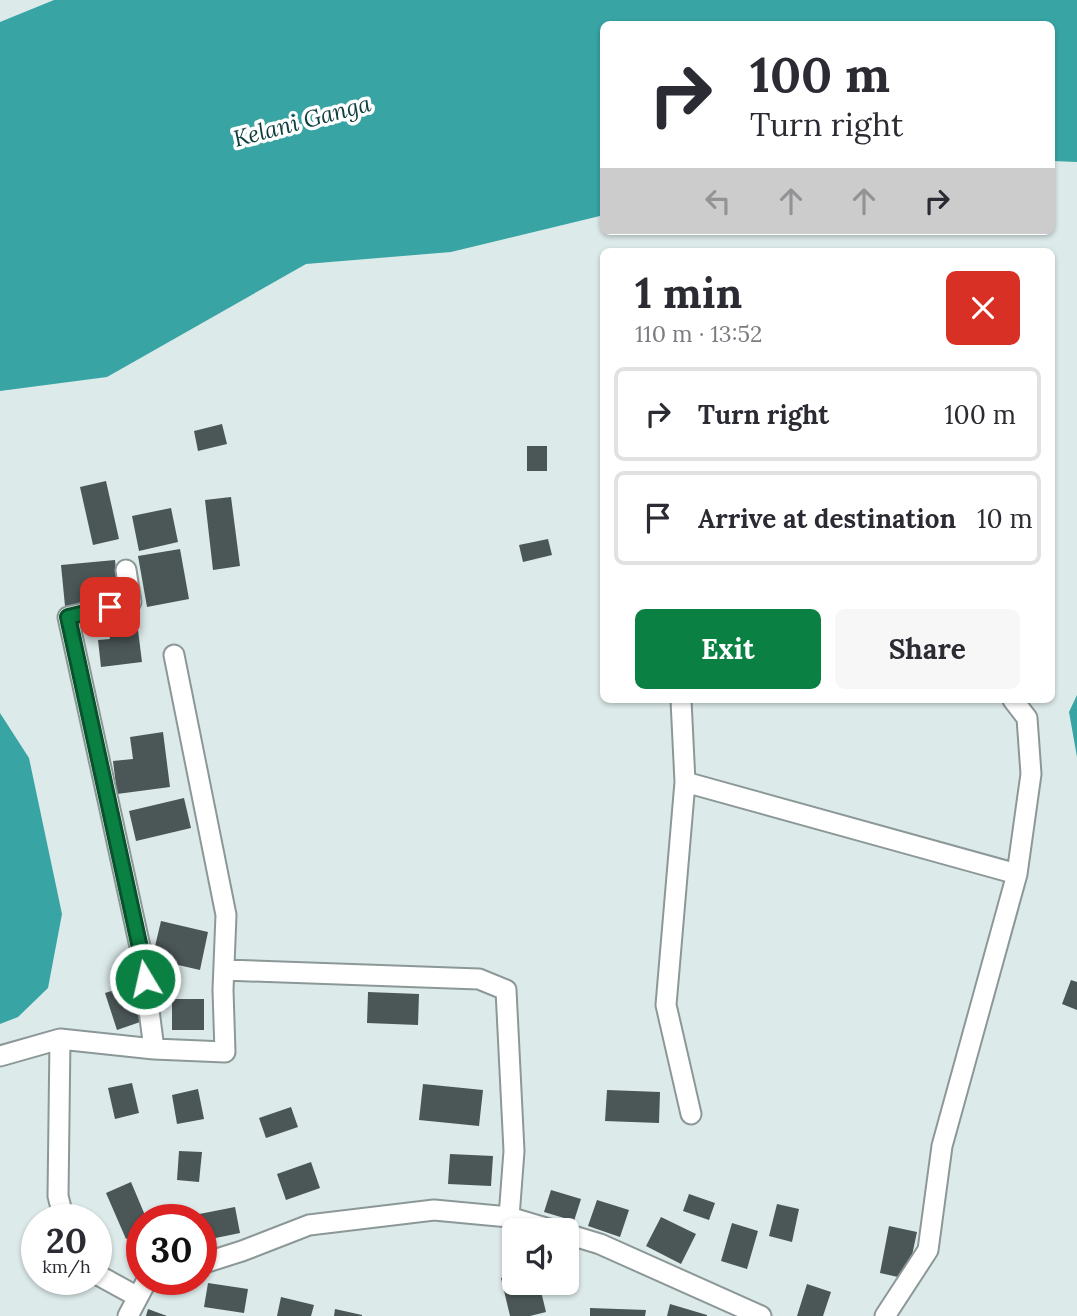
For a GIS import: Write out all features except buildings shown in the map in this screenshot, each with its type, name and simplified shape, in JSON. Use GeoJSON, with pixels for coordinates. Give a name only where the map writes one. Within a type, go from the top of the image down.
{"type":"FeatureCollection","features":[{"type":"Feature","properties":{"kind":"street"},"geometry":{"type":"LineString","coordinates":[[125,570],[131,602],[68,617],[142,957],[154,1049]]}},
{"type":"Feature","properties":{"kind":"street"},"geometry":{"type":"LineString","coordinates":[[0,1056],[60,1039],[154,1049],[225,1052],[226,915],[174,655]]}},
{"type":"Feature","properties":{"kind":"street"},"geometry":{"type":"LineString","coordinates":[[681,703],[685,782],[666,1005],[691,1114]]}},
{"type":"Feature","properties":{"kind":"street"},"geometry":{"type":"LineString","coordinates":[[885,1316],[928,1250],[942,1146],[1017,874],[1031,774],[1027,718],[1015,703]]}},
{"type":"Feature","properties":{"kind":"street"},"geometry":{"type":"LineString","coordinates":[[685,782],[1017,874]]}},
{"type":"Feature","properties":{"kind":"street"},"geometry":{"type":"LineString","coordinates":[[224,970],[479,979],[506,990],[514,1151],[509,1217]]}},
{"type":"Feature","properties":{"kind":"street"},"geometry":{"type":"LineString","coordinates":[[60,1039],[58,1195],[60,1204]]}},
{"type":"Feature","properties":{"kind":"street"},"geometry":{"type":"LineString","coordinates":[[217,1259],[309,1225],[434,1210],[512,1218]]}},
{"type":"Feature","properties":{"kind":"street"},"geometry":{"type":"LineString","coordinates":[[579,1238],[600,1244],[761,1316]]}},
{"type":"Feature","properties":{"kind":"street"},"geometry":{"type":"LineString","coordinates":[[112,1283],[138,1297],[128,1316]]}},
{"type":"Feature","properties":{"kind":"water","name":"Kelani Ganga"},"geometry":{"type":"Polygon","coordinates":[[[54,0],[1077,0],[1077,162],[1055,161],[1055,21],[600,21],[600,216],[451,252],[306,264],[107,377],[0,391],[0,22],[54,0]]]}},
{"type":"Feature","properties":{"kind":"water"},"geometry":{"type":"Polygon","coordinates":[[[1077,695],[1077,757],[1069,712],[1077,695]]]}},
{"type":"Feature","properties":{"kind":"water"},"geometry":{"type":"Polygon","coordinates":[[[0,713],[29,758],[62,914],[48,988],[18,1017],[0,1024],[0,713]]]}},
{"type":"Feature","properties":{"kind":"route"},"geometry":{"type":"LineString","coordinates":[[110,607],[68,617],[145,979]]}}]}
